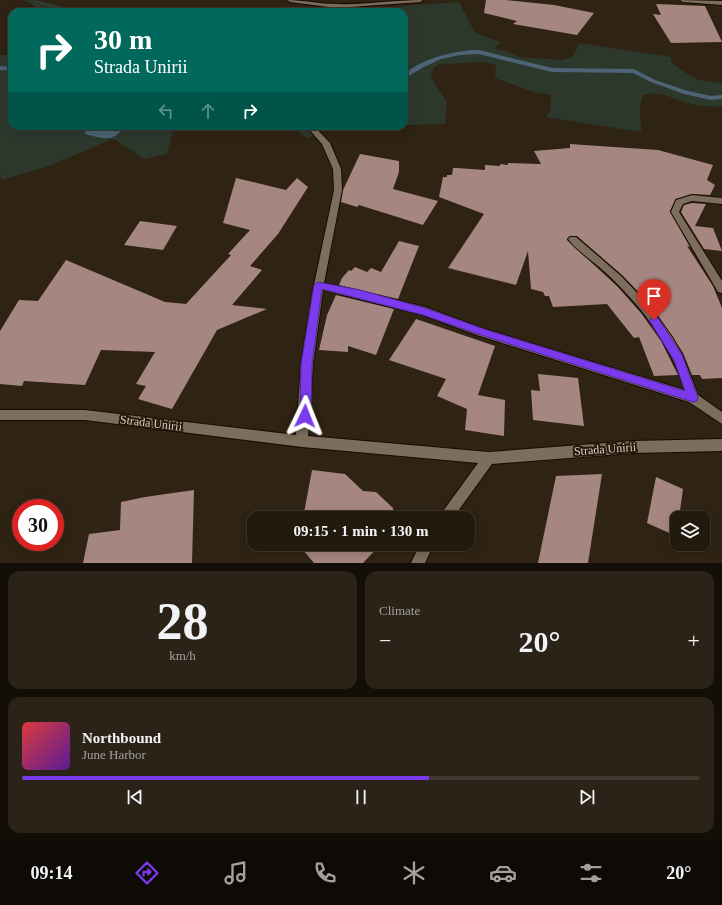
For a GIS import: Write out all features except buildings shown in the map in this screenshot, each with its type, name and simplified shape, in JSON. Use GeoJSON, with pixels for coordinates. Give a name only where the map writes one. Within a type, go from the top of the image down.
{"type":"FeatureCollection","features":[{"type":"Feature","properties":{"kind":"street"},"geometry":{"type":"LineString","coordinates":[[290,0],[336,6],[420,0]]}},
{"type":"Feature","properties":{"kind":"street"},"geometry":{"type":"LineString","coordinates":[[683,0],[722,4]]}},
{"type":"Feature","properties":{"kind":"street"},"geometry":{"type":"LineString","coordinates":[[302,440],[307,364],[318,285],[338,190],[337,169],[326,143],[314,130]]}},
{"type":"Feature","properties":{"kind":"street"},"geometry":{"type":"LineString","coordinates":[[722,201],[692,198],[679,202],[675,212],[722,289]]}},
{"type":"Feature","properties":{"kind":"street"},"geometry":{"type":"LineString","coordinates":[[573,239],[603,263],[637,298],[663,332],[679,358],[693,398]]}},
{"type":"Feature","properties":{"kind":"street"},"geometry":{"type":"LineString","coordinates":[[318,285],[425,311],[481,332],[693,398],[722,419]]}},
{"type":"Feature","properties":{"kind":"street","name":"Strada Unirii"},"geometry":{"type":"LineString","coordinates":[[0,415],[85,415],[302,440],[489,458],[633,447],[722,445]]}},
{"type":"Feature","properties":{"kind":"street"},"geometry":{"type":"LineString","coordinates":[[450,511],[489,458]]}},
{"type":"Feature","properties":{"kind":"street"},"geometry":{"type":"LineString","coordinates":[[418,563],[424,551]]}},
{"type":"Feature","properties":{"kind":"path"},"geometry":{"type":"LineString","coordinates":[[33,0],[57,8]]}},
{"type":"Feature","properties":{"kind":"green space"},"geometry":{"type":"Polygon","coordinates":[[[24,0],[40,1],[69,8],[38,8],[24,0]]]}},
{"type":"Feature","properties":{"kind":"green space"},"geometry":{"type":"Polygon","coordinates":[[[459,2],[475,33],[500,42],[494,49],[507,51],[519,57],[563,60],[573,56],[579,43],[671,57],[671,62],[689,75],[699,80],[722,83],[722,106],[696,105],[666,95],[649,93],[643,95],[640,108],[641,132],[546,117],[551,109],[551,95],[534,92],[495,78],[496,65],[485,62],[440,64],[434,67],[431,78],[447,102],[445,124],[408,125],[408,8],[378,8],[459,2]]]}},
{"type":"Feature","properties":{"kind":"green space"},"geometry":{"type":"Polygon","coordinates":[[[0,55],[8,55],[8,130],[173,131],[167,154],[144,159],[116,140],[110,140],[49,166],[2,180],[0,175],[0,55]]]}},
{"type":"Feature","properties":{"kind":"green space"},"geometry":{"type":"Polygon","coordinates":[[[296,130],[324,130],[307,138],[296,130]]]}},
{"type":"Feature","properties":{"kind":"water"},"geometry":{"type":"Polygon","coordinates":[[[86,130],[121,130],[116,135],[107,138],[85,134],[86,130]]]}},
{"type":"Feature","properties":{"kind":"waterway"},"geometry":{"type":"LineString","coordinates":[[408,74],[420,66],[439,58],[460,53],[479,52],[552,70],[634,71],[653,81],[686,93],[711,98],[722,97]]}},
{"type":"Feature","properties":{"kind":"waterway"},"geometry":{"type":"LineString","coordinates":[[0,68],[8,69]]}},
{"type":"Feature","properties":{"kind":"route"},"geometry":{"type":"LineString","coordinates":[[305,416],[307,364],[318,285],[425,311],[481,332],[598,367],[693,398],[679,358],[654,320]]}}]}
